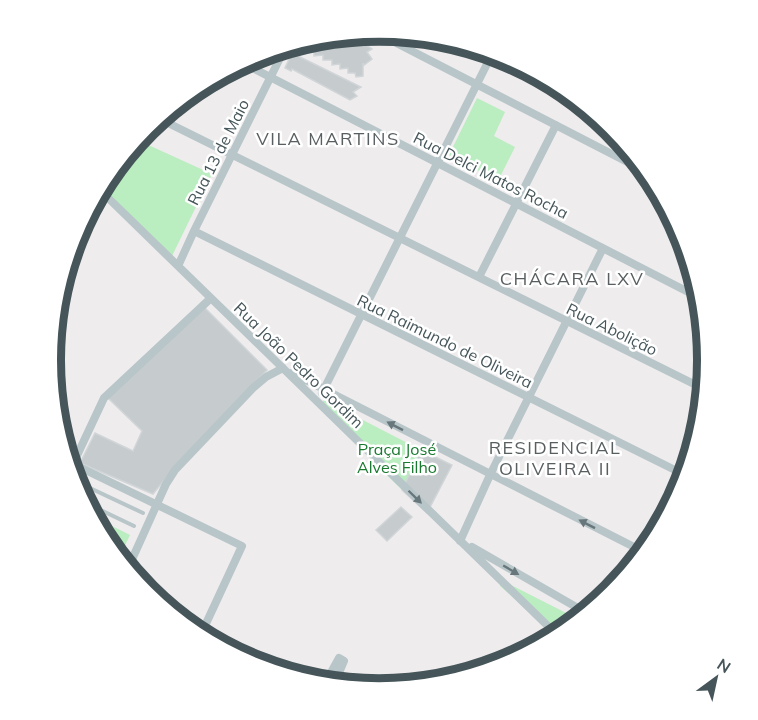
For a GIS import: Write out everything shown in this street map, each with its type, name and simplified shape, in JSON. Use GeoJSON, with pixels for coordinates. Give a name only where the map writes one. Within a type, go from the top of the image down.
{"type":"FeatureCollection","features":[{"type":"Feature","properties":{"kind":"street"},"geometry":{"type":"LineString","coordinates":[[396,43],[628,162]]}},
{"type":"Feature","properties":{"kind":"street","name":"Rua 13 de Maio"},"geometry":{"type":"LineString","coordinates":[[178,266],[280,58]]}},
{"type":"Feature","properties":{"kind":"street"},"geometry":{"type":"LineString","coordinates":[[319,403],[323,390],[488,62]]}},
{"type":"Feature","properties":{"kind":"street","name":"Rua Delci Matos Rocha"},"geometry":{"type":"LineString","coordinates":[[253,68],[690,293]]}},
{"type":"Feature","properties":{"kind":"street","name":"Rua Abolição"},"geometry":{"type":"LineString","coordinates":[[167,123],[696,385]]}},
{"type":"Feature","properties":{"kind":"street"},"geometry":{"type":"LineString","coordinates":[[479,277],[556,125]]}},
{"type":"Feature","properties":{"kind":"street","name":"Rua João Pedro Gordim"},"geometry":{"type":"LineString","coordinates":[[107,197],[550,628]]}},
{"type":"Feature","properties":{"kind":"street","name":"Rua Raimundo de Oliveira"},"geometry":{"type":"LineString","coordinates":[[194,231],[677,471]]}},
{"type":"Feature","properties":{"kind":"street"},"geometry":{"type":"LineString","coordinates":[[578,608],[460,541],[490,474],[603,248]]}},
{"type":"Feature","properties":{"kind":"street"},"geometry":{"type":"LineString","coordinates":[[76,456],[104,398],[211,298]]}},
{"type":"Feature","properties":{"kind":"street"},"geometry":{"type":"LineString","coordinates":[[132,560],[166,484],[180,464],[253,388],[266,377],[283,368],[635,548]]}},
{"type":"Feature","properties":{"kind":"street"},"geometry":{"type":"LineString","coordinates":[[80,468],[242,546],[205,626]]}},
{"type":"Feature","properties":{"kind":"street"},"geometry":{"type":"LineString","coordinates":[[329,674],[339,658],[344,661],[338,675]]}},
{"type":"Feature","properties":{"kind":"lane"},"geometry":{"type":"LineString","coordinates":[[87,487],[143,513]]}},
{"type":"Feature","properties":{"kind":"lane"},"geometry":{"type":"LineString","coordinates":[[98,509],[134,526]]}},
{"type":"Feature","properties":{"kind":"green space"},"geometry":{"type":"Polygon","coordinates":[[[477,98],[505,112],[494,136],[515,147],[498,181],[449,155],[477,98]]]}},
{"type":"Feature","properties":{"kind":"green space"},"geometry":{"type":"Polygon","coordinates":[[[146,144],[212,174],[172,256],[107,197],[146,144]]]}},
{"type":"Feature","properties":{"kind":"green space","name":"Praça José Alves Filho"},"geometry":{"type":"Polygon","coordinates":[[[324,400],[421,450],[402,490],[319,408],[324,400]]]}},
{"type":"Feature","properties":{"kind":"green space"},"geometry":{"type":"Polygon","coordinates":[[[107,523],[130,535],[123,549],[107,523]]]}},
{"type":"Feature","properties":{"kind":"green space"},"geometry":{"type":"Polygon","coordinates":[[[501,582],[505,582],[569,615],[548,629],[500,586],[501,582]]]}},
{"type":"Feature","properties":{"kind":"building"},"geometry":{"type":"Polygon","coordinates":[[[363,43],[372,49],[367,52],[372,59],[364,65],[363,63],[363,76],[356,77],[355,73],[348,73],[348,68],[340,69],[340,64],[332,65],[332,60],[323,60],[323,55],[314,56],[314,49],[311,50],[337,45],[363,43]]]}},
{"type":"Feature","properties":{"kind":"building"},"geometry":{"type":"Polygon","coordinates":[[[294,54],[361,87],[353,92],[357,96],[350,100],[292,69],[291,71],[285,68],[291,55],[294,54]]]}},
{"type":"Feature","properties":{"kind":"building"},"geometry":{"type":"Polygon","coordinates":[[[205,308],[267,370],[174,468],[153,494],[80,463],[95,433],[133,451],[142,431],[108,398],[205,308]]]}},
{"type":"Feature","properties":{"kind":"building"},"geometry":{"type":"Polygon","coordinates":[[[421,450],[452,465],[427,513],[402,490],[421,450]]]}},
{"type":"Feature","properties":{"kind":"building"},"geometry":{"type":"Polygon","coordinates":[[[401,507],[412,517],[387,541],[376,530],[401,507]]]}},
{"type":"Feature","properties":{"kind":"district","name":"VILA MARTINS"},"geometry":{"type":"Point","coordinates":[328,138]}},
{"type":"Feature","properties":{"kind":"district","name":"CHÁCARA LXV"},"geometry":{"type":"Point","coordinates":[572,278]}},
{"type":"Feature","properties":{"kind":"district","name":"RESIDENCIAL OLIVEIRA II"},"geometry":{"type":"Point","coordinates":[555,457]}}]}
